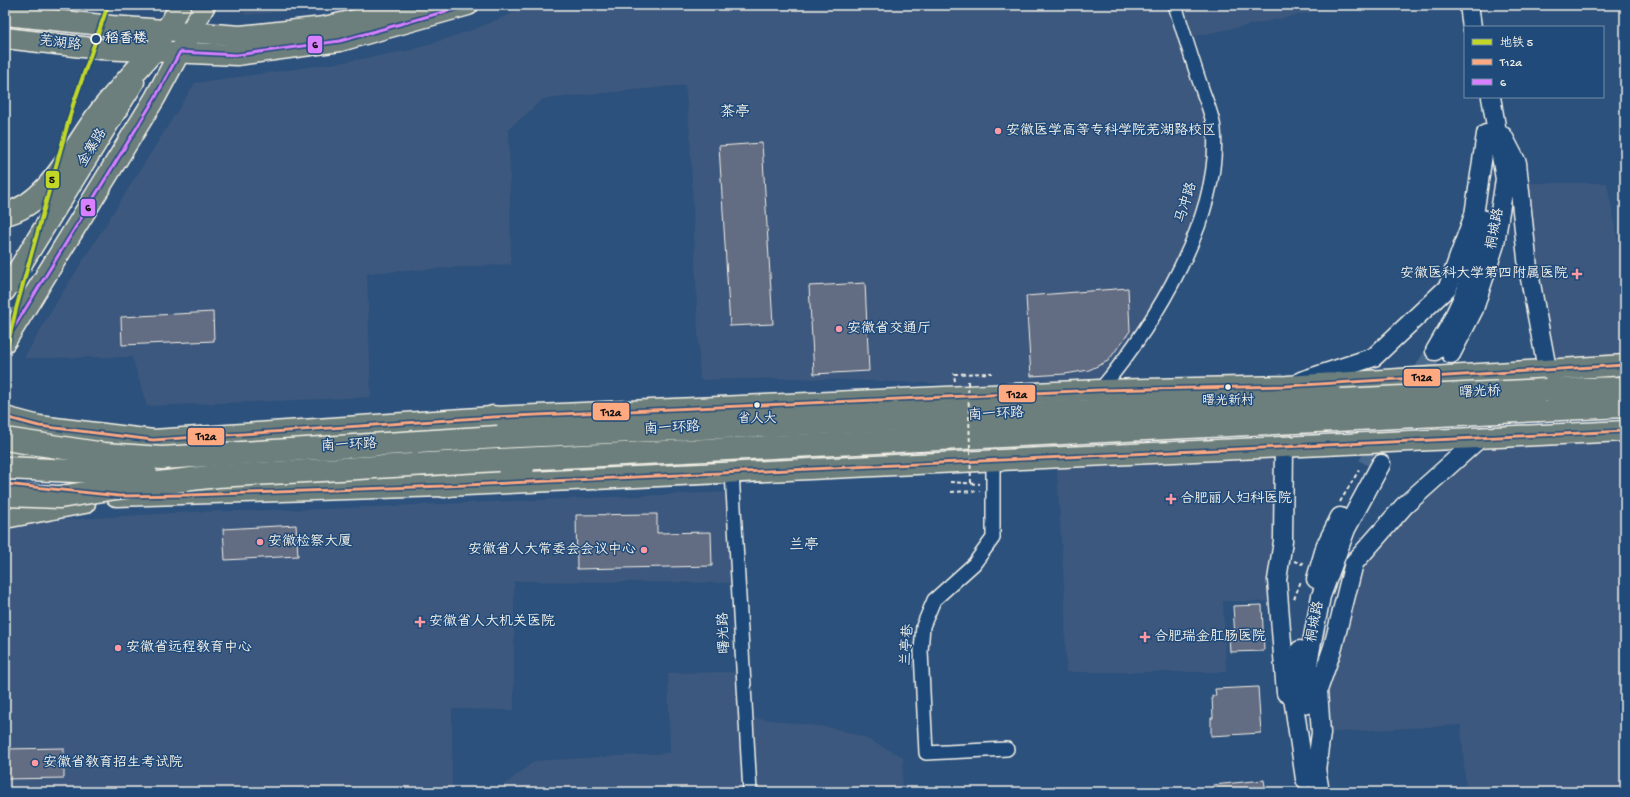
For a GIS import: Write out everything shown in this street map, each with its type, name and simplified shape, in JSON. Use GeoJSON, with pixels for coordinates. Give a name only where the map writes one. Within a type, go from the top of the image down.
{"type":"FeatureCollection","features":[{"type":"Feature","properties":{"kind":"highway"},"geometry":{"type":"LineString","coordinates":[[5,214],[14,212],[44,192],[100,112],[153,51]]}},
{"type":"Feature","properties":{"kind":"highway"},"geometry":{"type":"LineString","coordinates":[[1542,400],[1621,388]]}},
{"type":"Feature","properties":{"kind":"highway"},"geometry":{"type":"LineString","coordinates":[[1542,400],[1625,406]]}},
{"type":"Feature","properties":{"kind":"highway","name":"曙光桥"},"geometry":{"type":"LineString","coordinates":[[1339,410],[1542,400]]}},
{"type":"Feature","properties":{"kind":"highway","name":"南一环路"},"geometry":{"type":"LineString","coordinates":[[5,439],[104,454],[162,458],[496,427],[594,433],[1339,410]]}},
{"type":"Feature","properties":{"kind":"highway","name":"南一环路"},"geometry":{"type":"LineString","coordinates":[[5,495],[60,497],[116,488],[217,476],[1339,410]]}},
{"type":"Feature","properties":{"kind":"highway"},"geometry":{"type":"LineString","coordinates":[[5,452],[104,454]]}},
{"type":"Feature","properties":{"kind":"highway"},"geometry":{"type":"LineString","coordinates":[[444,486],[571,456]]}},
{"type":"Feature","properties":{"kind":"highway"},"geometry":{"type":"LineString","coordinates":[[5,468],[217,476]]}},
{"type":"Feature","properties":{"kind":"highway"},"geometry":{"type":"LineString","coordinates":[[5,507],[60,497]]}},
{"type":"Feature","properties":{"kind":"main road","name":"金寨路"},"geometry":{"type":"LineString","coordinates":[[5,291],[181,5]]}},
{"type":"Feature","properties":{"kind":"main road","name":"金寨路"},"geometry":{"type":"LineString","coordinates":[[5,342],[155,98],[205,5]]}},
{"type":"Feature","properties":{"kind":"main road","name":"芜湖路"},"geometry":{"type":"LineString","coordinates":[[5,15],[240,36],[324,27],[421,5]]}},
{"type":"Feature","properties":{"kind":"main road","name":"芜湖路"},"geometry":{"type":"LineString","coordinates":[[5,38],[100,49],[237,55],[340,41],[468,5]]}},
{"type":"Feature","properties":{"kind":"main road"},"geometry":{"type":"LineString","coordinates":[[5,417],[39,426],[154,440],[496,427],[1100,390],[1287,386],[1625,365]]}},
{"type":"Feature","properties":{"kind":"main road"},"geometry":{"type":"LineString","coordinates":[[5,484],[60,491],[119,496],[444,486],[1625,431]]}},
{"type":"Feature","properties":{"kind":"main road"},"geometry":{"type":"LineString","coordinates":[[5,518],[119,496]]}},
{"type":"Feature","properties":{"kind":"street","name":"马冲路"},"geometry":{"type":"LineString","coordinates":[[1100,390],[1124,360],[1174,282],[1198,225],[1215,166],[1214,128],[1175,5]]}},
{"type":"Feature","properties":{"kind":"street"},"geometry":{"type":"LineString","coordinates":[[1469,5],[1472,26]]}},
{"type":"Feature","properties":{"kind":"street"},"geometry":{"type":"LineString","coordinates":[[1479,5],[1482,26]]}},
{"type":"Feature","properties":{"kind":"street","name":"桐城路"},"geometry":{"type":"LineString","coordinates":[[1443,352],[1474,309],[1495,244],[1505,179],[1482,98]]}},
{"type":"Feature","properties":{"kind":"street","name":"桐城路"},"geometry":{"type":"LineString","coordinates":[[1490,127],[1491,98]]}},
{"type":"Feature","properties":{"kind":"street"},"geometry":{"type":"LineString","coordinates":[[1490,127],[1517,163],[1528,268],[1547,369]]}},
{"type":"Feature","properties":{"kind":"street"},"geometry":{"type":"LineString","coordinates":[[1287,386],[1374,357],[1448,287],[1474,215],[1490,127]]}},
{"type":"Feature","properties":{"kind":"street"},"geometry":{"type":"LineString","coordinates":[[1316,770],[1321,733],[1318,690],[1333,648],[1354,563],[1404,506],[1481,437]]}},
{"type":"Feature","properties":{"kind":"street"},"geometry":{"type":"LineString","coordinates":[[1284,446],[1283,541],[1277,580],[1286,698],[1296,718]]}},
{"type":"Feature","properties":{"kind":"street","name":"兰亭巷"},"geometry":{"type":"LineString","coordinates":[[993,460],[993,538],[974,564],[934,600],[923,626],[921,651],[923,703],[926,753],[1007,749]]}},
{"type":"Feature","properties":{"kind":"street","name":"桐城路"},"geometry":{"type":"LineString","coordinates":[[1307,792],[1292,691],[1308,604],[1326,545],[1374,465],[1346,529],[1321,596],[1308,663],[1308,718],[1320,792]]}},
{"type":"Feature","properties":{"kind":"street","name":"曙光路"},"geometry":{"type":"LineString","coordinates":[[732,472],[750,792]]}},
{"type":"Feature","properties":{"kind":"path"},"geometry":{"type":"LineString","coordinates":[[971,483],[968,381],[954,381],[954,374],[992,373]]}},
{"type":"Feature","properties":{"kind":"path"},"geometry":{"type":"LineString","coordinates":[[950,482],[985,484]]}},
{"type":"Feature","properties":{"kind":"path"},"geometry":{"type":"LineString","coordinates":[[952,492],[985,491]]}},
{"type":"Feature","properties":{"kind":"shaded area"},"geometry":{"type":"Polygon","coordinates":[[[239,5],[352,5],[245,15],[239,5]]]}},
{"type":"Feature","properties":{"kind":"shaded area"},"geometry":{"type":"Polygon","coordinates":[[[532,5],[1346,5],[1186,38],[1214,128],[1215,166],[1174,282],[1100,390],[796,378],[700,380],[690,133],[685,85],[543,99],[509,129],[511,264],[367,273],[371,397],[147,406],[132,357],[24,358],[55,305],[195,83],[344,62],[412,50],[475,29],[532,5]]]}},
{"type":"Feature","properties":{"kind":"shaded area","name":"安徽医科大学第四附属医院"},"geometry":{"type":"Polygon","coordinates":[[[1519,183],[1607,183],[1625,280],[1625,365],[1547,369],[1519,183]]]}},
{"type":"Feature","properties":{"kind":"shaded area"},"geometry":{"type":"Polygon","coordinates":[[[1625,431],[1625,792],[1466,792],[1461,725],[1321,733],[1333,647],[1354,563],[1481,437],[1625,431]]]}},
{"type":"Feature","properties":{"kind":"shaded area","name":"合肥丽人妇科医院"},"geometry":{"type":"Polygon","coordinates":[[[1284,446],[1278,602],[1223,601],[1226,672],[1066,672],[1065,600],[1056,457],[1284,446]]]}},
{"type":"Feature","properties":{"kind":"shaded area"},"geometry":{"type":"Polygon","coordinates":[[[732,492],[738,583],[514,581],[514,710],[452,709],[452,792],[5,792],[5,527],[14,523],[190,512],[323,509],[732,492]]]}},
{"type":"Feature","properties":{"kind":"shaded area"},"geometry":{"type":"Polygon","coordinates":[[[743,672],[746,717],[834,728],[863,737],[903,757],[902,792],[495,792],[535,761],[670,753],[668,673],[743,672]]]}},
{"type":"Feature","properties":{"kind":"building"},"geometry":{"type":"Polygon","coordinates":[[[762,143],[773,324],[730,326],[719,146],[762,143]]]}},
{"type":"Feature","properties":{"kind":"building","name":"安徽省交通厅"},"geometry":{"type":"Polygon","coordinates":[[[865,283],[869,371],[814,374],[809,286],[865,283]]]}},
{"type":"Feature","properties":{"kind":"building"},"geometry":{"type":"Polygon","coordinates":[[[1128,288],[1130,331],[1108,361],[1089,370],[1065,374],[1031,376],[1026,296],[1128,288]]]}},
{"type":"Feature","properties":{"kind":"building"},"geometry":{"type":"Polygon","coordinates":[[[213,312],[214,341],[122,345],[121,317],[213,312]]]}},
{"type":"Feature","properties":{"kind":"building","name":"安徽省人大常委会会议中心"},"geometry":{"type":"Polygon","coordinates":[[[657,514],[657,533],[711,532],[712,566],[577,569],[576,515],[657,514]]]}},
{"type":"Feature","properties":{"kind":"building","name":"安徽检察大厦"},"geometry":{"type":"Polygon","coordinates":[[[296,525],[298,556],[225,560],[223,529],[296,525]]]}},
{"type":"Feature","properties":{"kind":"building"},"geometry":{"type":"Polygon","coordinates":[[[1262,605],[1264,651],[1230,652],[1229,637],[1235,637],[1233,606],[1262,605]]]}},
{"type":"Feature","properties":{"kind":"building"},"geometry":{"type":"Polygon","coordinates":[[[1258,687],[1261,733],[1211,736],[1211,718],[1213,718],[1212,696],[1216,696],[1215,689],[1258,687]]]}},
{"type":"Feature","properties":{"kind":"building","name":"安徽省教育招生考试院"},"geometry":{"type":"Polygon","coordinates":[[[64,748],[64,778],[5,779],[5,749],[64,748]]]}},
{"type":"Feature","properties":{"kind":"building"},"geometry":{"type":"Polygon","coordinates":[[[1264,780],[1266,792],[1214,792],[1213,785],[1264,780]]]}},
{"type":"Feature","properties":{"kind":"tunnel"},"geometry":{"type":"LineString","coordinates":[[1367,465],[1435,351]]}},
{"type":"Feature","properties":{"kind":"metro line","name":"5"},"geometry":{"type":"LineString","coordinates":[[5,356],[16,309],[73,105],[108,5]]}},
{"type":"Feature","properties":{"kind":"transit line","name":"6"},"geometry":{"type":"LineString","coordinates":[[5,342],[155,98],[180,52],[237,55],[340,41],[468,5]]}},
{"type":"Feature","properties":{"kind":"transit line","name":"T12a"},"geometry":{"type":"LineString","coordinates":[[5,417],[39,426],[153,440],[493,417],[1100,390],[1287,386],[1625,365]]}},
{"type":"Feature","properties":{"kind":"transit line","name":"T12a"},"geometry":{"type":"LineString","coordinates":[[5,484],[119,496],[190,495],[444,486],[1625,431]]}},
{"type":"Feature","properties":{"kind":"place","name":"稻香楼"},"geometry":{"type":"Point","coordinates":[96,39]}},
{"type":"Feature","properties":{"kind":"place","name":"安徽医学高等专科学院芜湖路校区"},"geometry":{"type":"Point","coordinates":[998,131]}},
{"type":"Feature","properties":{"kind":"place","name":"安徽医科大学第四附属医院"},"geometry":{"type":"Point","coordinates":[1577,274]}},
{"type":"Feature","properties":{"kind":"place","name":"安徽省交通厅"},"geometry":{"type":"Point","coordinates":[839,329]}},
{"type":"Feature","properties":{"kind":"place","name":"曙光新村"},"geometry":{"type":"Point","coordinates":[1228,387]}},
{"type":"Feature","properties":{"kind":"place","name":"省人大"},"geometry":{"type":"Point","coordinates":[757,405]}},
{"type":"Feature","properties":{"kind":"place","name":"合肥丽人妇科医院"},"geometry":{"type":"Point","coordinates":[1171,499]}},
{"type":"Feature","properties":{"kind":"place","name":"安徽检察大厦"},"geometry":{"type":"Point","coordinates":[260,542]}},
{"type":"Feature","properties":{"kind":"place","name":"安徽省人大常委会会议中心"},"geometry":{"type":"Point","coordinates":[644,550]}},
{"type":"Feature","properties":{"kind":"place","name":"安徽省人大机关医院"},"geometry":{"type":"Point","coordinates":[420,622]}},
{"type":"Feature","properties":{"kind":"place","name":"合肥瑞金肛肠医院"},"geometry":{"type":"Point","coordinates":[1145,637]}},
{"type":"Feature","properties":{"kind":"place","name":"安徽省远程教育中心"},"geometry":{"type":"Point","coordinates":[118,648]}},
{"type":"Feature","properties":{"kind":"place","name":"安徽省教育招生考试院"},"geometry":{"type":"Point","coordinates":[35,763]}},
{"type":"Feature","properties":{"kind":"district","name":"茶亭"},"geometry":{"type":"Point","coordinates":[735,113]}},
{"type":"Feature","properties":{"kind":"district","name":"兰亭"},"geometry":{"type":"Point","coordinates":[804,546]}}]}
